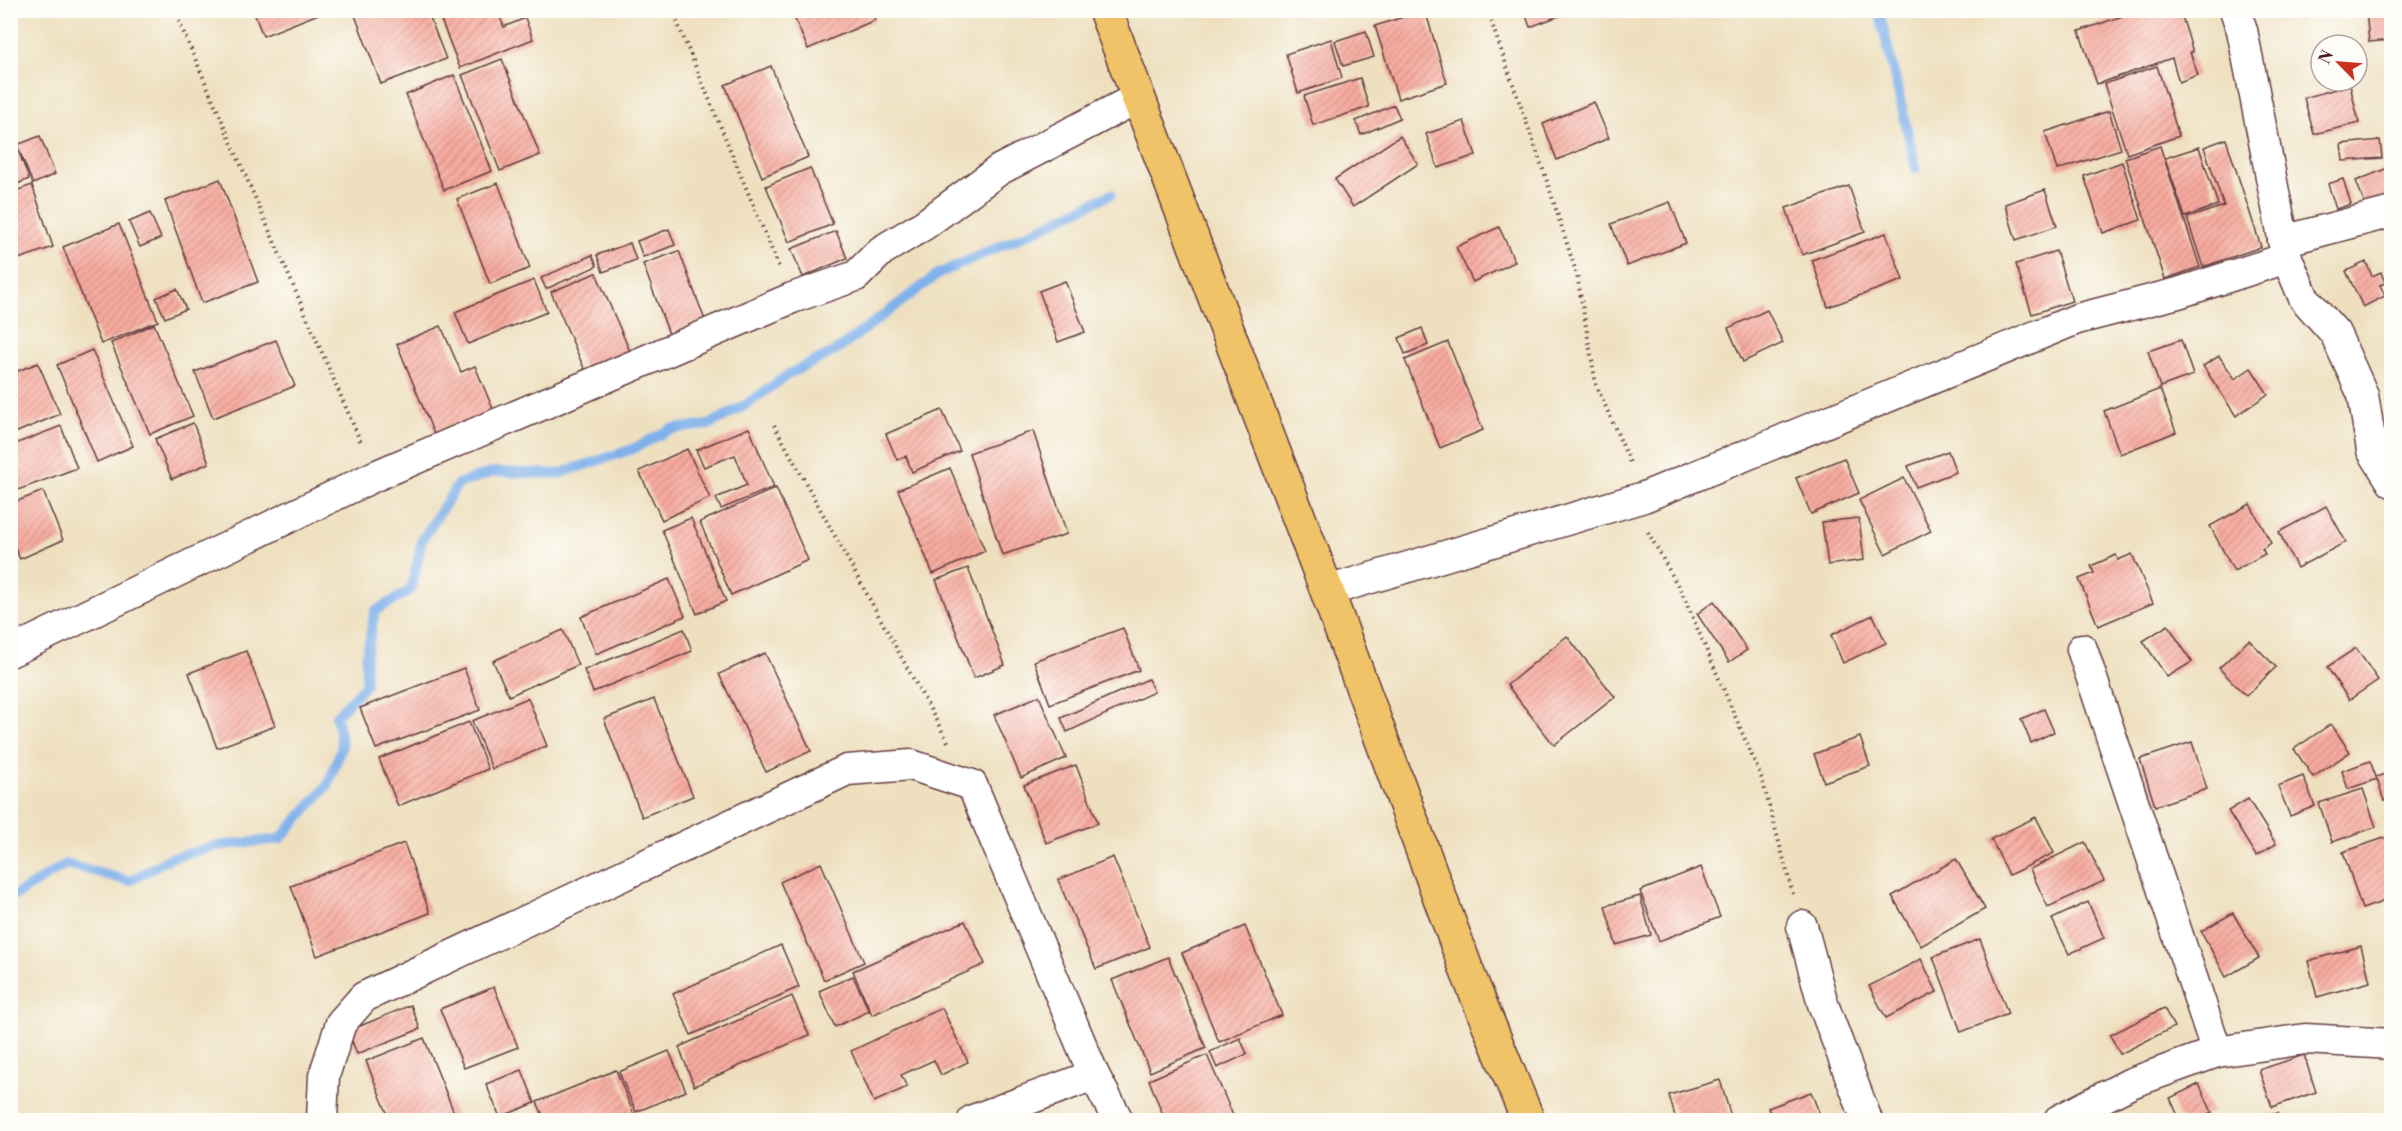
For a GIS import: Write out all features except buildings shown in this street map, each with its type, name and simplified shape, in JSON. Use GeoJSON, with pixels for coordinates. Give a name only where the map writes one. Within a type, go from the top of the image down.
{"type":"FeatureCollection","features":[{"type":"Feature","properties":{"kind":"main road"},"geometry":{"type":"LineString","coordinates":[[1105,10],[1328,591],[1468,974],[1528,1120]]}},
{"type":"Feature","properties":{"kind":"street"},"geometry":{"type":"LineString","coordinates":[[2235,10],[2242,30],[2285,250],[2304,298],[2335,333],[2363,395],[2372,450],[2391,482]]}},
{"type":"Feature","properties":{"kind":"street"},"geometry":{"type":"LineString","coordinates":[[10,652],[375,476],[792,298],[856,276],[881,250],[924,225],[999,170],[1137,98]]}},
{"type":"Feature","properties":{"kind":"street"},"geometry":{"type":"LineString","coordinates":[[1328,591],[1644,497],[2077,319],[2178,293],[2285,250],[2391,212]]}},
{"type":"Feature","properties":{"kind":"street"},"geometry":{"type":"LineString","coordinates":[[2082,649],[2217,1052]]}},
{"type":"Feature","properties":{"kind":"street"},"geometry":{"type":"LineString","coordinates":[[322,1120],[324,1076],[341,1023],[364,998],[847,770],[911,765],[972,785],[1094,1075],[1118,1120]]}},
{"type":"Feature","properties":{"kind":"street"},"geometry":{"type":"LineString","coordinates":[[1802,926],[1822,1004],[1867,1120]]}},
{"type":"Feature","properties":{"kind":"street"},"geometry":{"type":"LineString","coordinates":[[2059,1120],[2131,1083],[2217,1052],[2305,1039],[2391,1044]]}},
{"type":"Feature","properties":{"kind":"street"},"geometry":{"type":"LineString","coordinates":[[973,1120],[1094,1075]]}},
{"type":"Feature","properties":{"kind":"path"},"geometry":{"type":"LineString","coordinates":[[174,10],[375,476]]}},
{"type":"Feature","properties":{"kind":"path"},"geometry":{"type":"LineString","coordinates":[[672,10],[792,298]]}},
{"type":"Feature","properties":{"kind":"path"},"geometry":{"type":"LineString","coordinates":[[774,425],[972,785]]}},
{"type":"Feature","properties":{"kind":"waterway"},"geometry":{"type":"LineString","coordinates":[[1879,10],[1916,168]]}},
{"type":"Feature","properties":{"kind":"waterway"},"geometry":{"type":"LineString","coordinates":[[10,896],[16,895],[66,864],[130,881],[170,858],[216,846],[280,839],[328,785],[342,746],[336,716],[366,684],[366,657],[375,611],[411,590],[422,540],[458,484],[493,472],[558,474],[633,449],[671,429],[709,425],[747,404],[789,374],[837,350],[940,273],[1111,194]]}}]}
